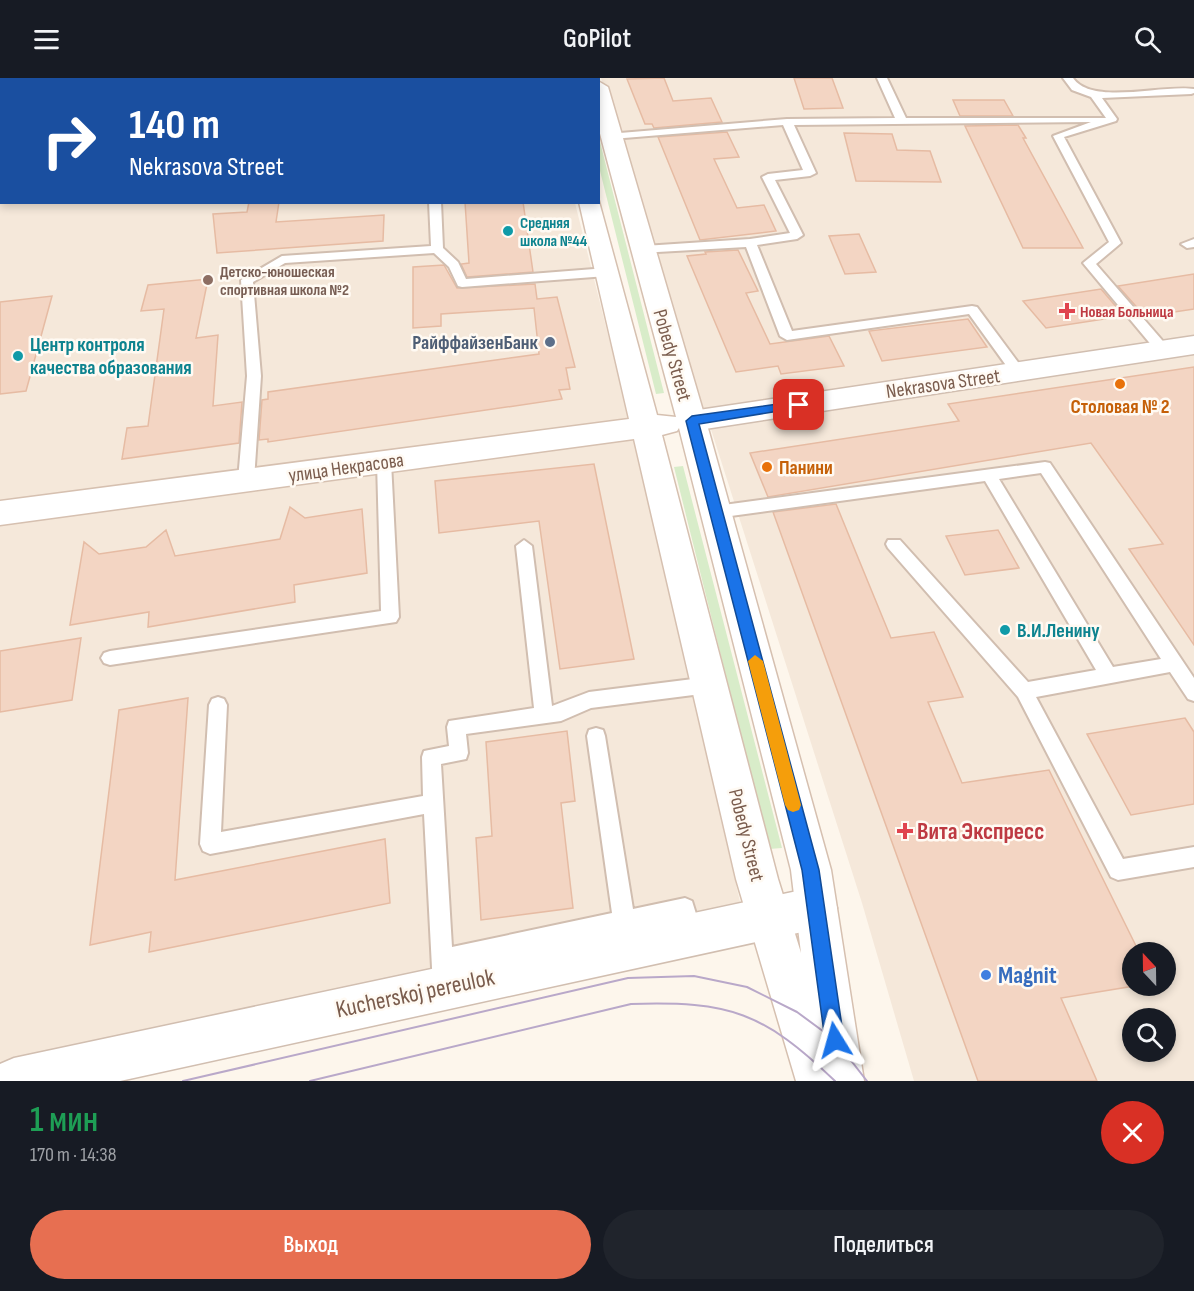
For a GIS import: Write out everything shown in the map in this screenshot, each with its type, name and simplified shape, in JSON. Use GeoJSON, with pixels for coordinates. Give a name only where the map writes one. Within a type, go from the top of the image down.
{"type":"FeatureCollection","features":[{"type":"Feature","properties":{"kind":"main road","name":"Pobedy Street"},"geometry":{"type":"LineString","coordinates":[[600,94],[692,421],[811,870],[841,1081]]}},
{"type":"Feature","properties":{"kind":"main road","name":"Pobedy Street"},"geometry":{"type":"LineString","coordinates":[[590,204],[768,916],[819,1081]]}},
{"type":"Feature","properties":{"kind":"main road","name":"Nekrasova Street"},"geometry":{"type":"LineString","coordinates":[[692,421],[1194,345]]}},
{"type":"Feature","properties":{"kind":"main road","name":"улица Некрасова"},"geometry":{"type":"LineString","coordinates":[[0,513],[692,421]]}},
{"type":"Feature","properties":{"kind":"main road","name":"Kucherskoj pereulok"},"geometry":{"type":"LineString","coordinates":[[14,1081],[103,1071],[443,973],[692,933],[816,908]]}},
{"type":"Feature","properties":{"kind":"lane"},"geometry":{"type":"LineString","coordinates":[[882,78],[902,121]]}},
{"type":"Feature","properties":{"kind":"lane"},"geometry":{"type":"LineString","coordinates":[[1068,78],[1075,88],[1095,95],[1191,90]]}},
{"type":"Feature","properties":{"kind":"lane"},"geometry":{"type":"LineString","coordinates":[[1095,95],[1112,119]]}},
{"type":"Feature","properties":{"kind":"lane"},"geometry":{"type":"LineString","coordinates":[[612,136],[787,122],[1112,119]]}},
{"type":"Feature","properties":{"kind":"lane"},"geometry":{"type":"LineString","coordinates":[[1112,119],[1059,136],[1115,243],[1089,263],[1163,350]]}},
{"type":"Feature","properties":{"kind":"lane"},"geometry":{"type":"LineString","coordinates":[[644,250],[750,243],[797,236],[768,177],[810,173],[787,122]]}},
{"type":"Feature","properties":{"kind":"lane"},"geometry":{"type":"LineString","coordinates":[[435,204],[437,249],[454,265],[462,284],[607,272]]}},
{"type":"Feature","properties":{"kind":"lane"},"geometry":{"type":"LineString","coordinates":[[750,243],[787,336],[972,310],[1018,372]]}},
{"type":"Feature","properties":{"kind":"lane"},"geometry":{"type":"LineString","coordinates":[[246,480],[254,376],[248,280],[282,260],[437,249]]}},
{"type":"Feature","properties":{"kind":"lane"},"geometry":{"type":"LineString","coordinates":[[110,658],[390,617],[384,462]]}},
{"type":"Feature","properties":{"kind":"lane"},"geometry":{"type":"LineString","coordinates":[[716,512],[1045,467],[1194,693]]}},
{"type":"Feature","properties":{"kind":"lane"},"geometry":{"type":"LineString","coordinates":[[989,475],[1109,675]]}},
{"type":"Feature","properties":{"kind":"lane"},"geometry":{"type":"LineString","coordinates":[[894,544],[1024,691],[1118,870],[1194,857]]}},
{"type":"Feature","properties":{"kind":"lane"},"geometry":{"type":"LineString","coordinates":[[524,546],[544,716]]}},
{"type":"Feature","properties":{"kind":"lane"},"geometry":{"type":"LineString","coordinates":[[1024,691],[1174,664]]}},
{"type":"Feature","properties":{"kind":"lane"},"geometry":{"type":"LineString","coordinates":[[692,933],[685,908],[624,921],[443,973],[431,757],[459,753],[456,727],[561,713],[589,700],[709,685]]}},
{"type":"Feature","properties":{"kind":"lane"},"geometry":{"type":"LineString","coordinates":[[218,705],[210,844],[433,803]]}},
{"type":"Feature","properties":{"kind":"lane"},"geometry":{"type":"LineString","coordinates":[[596,736],[624,921]]}},
{"type":"Feature","properties":{"kind":"shaded area"},"geometry":{"type":"Polygon","coordinates":[[[601,78],[1194,78],[1194,340],[701,415],[601,78]]]}},
{"type":"Feature","properties":{"kind":"shaded area"},"geometry":{"type":"Polygon","coordinates":[[[0,204],[575,204],[630,423],[0,507],[0,204]]]}},
{"type":"Feature","properties":{"kind":"shaded area"},"geometry":{"type":"Polygon","coordinates":[[[1194,351],[1194,1081],[914,1081],[862,903],[709,423],[1194,351]]]}},
{"type":"Feature","properties":{"kind":"shaded area"},"geometry":{"type":"Polygon","coordinates":[[[634,435],[740,902],[0,1065],[0,519],[634,435]]]}},
{"type":"Feature","properties":{"kind":"green space"},"geometry":{"type":"Polygon","coordinates":[[[600,142],[664,393],[656,394],[600,171],[600,142]]]}},
{"type":"Feature","properties":{"kind":"green space"},"geometry":{"type":"Polygon","coordinates":[[[683,466],[782,848],[769,849],[674,467],[683,466]]]}},
{"type":"Feature","properties":{"kind":"building"},"geometry":{"type":"Polygon","coordinates":[[[664,78],[673,101],[711,98],[722,122],[654,128],[652,124],[645,124],[627,79],[664,78]]]}},
{"type":"Feature","properties":{"kind":"building"},"geometry":{"type":"Polygon","coordinates":[[[794,78],[832,78],[843,108],[804,109],[794,78]]]}},
{"type":"Feature","properties":{"kind":"building"},"geometry":{"type":"Polygon","coordinates":[[[953,100],[1004,100],[1013,116],[960,116],[953,100]]]}},
{"type":"Feature","properties":{"kind":"building"},"geometry":{"type":"Polygon","coordinates":[[[1018,125],[1083,248],[1023,248],[965,126],[1018,125]]]}},
{"type":"Feature","properties":{"kind":"building"},"geometry":{"type":"Polygon","coordinates":[[[727,132],[739,157],[714,159],[737,208],[764,205],[776,231],[700,240],[658,137],[727,132]]]}},
{"type":"Feature","properties":{"kind":"building"},"geometry":{"type":"Polygon","coordinates":[[[844,133],[892,134],[897,150],[930,151],[941,182],[856,181],[844,133]]]}},
{"type":"Feature","properties":{"kind":"building"},"geometry":{"type":"Polygon","coordinates":[[[249,204],[279,204],[276,222],[384,215],[383,241],[217,253],[213,214],[247,212],[249,204]]]}},
{"type":"Feature","properties":{"kind":"building","name":"Средняя школа №44"},"geometry":{"type":"Polygon","coordinates":[[[465,204],[523,204],[533,272],[467,277],[461,264],[469,263],[465,204]]]}},
{"type":"Feature","properties":{"kind":"building"},"geometry":{"type":"Polygon","coordinates":[[[859,234],[876,272],[845,274],[829,236],[859,234]]]}},
{"type":"Feature","properties":{"kind":"building"},"geometry":{"type":"Polygon","coordinates":[[[738,250],[758,291],[746,293],[770,344],[829,336],[844,366],[781,374],[778,366],[736,372],[687,256],[706,254],[705,252],[738,250]]]}},
{"type":"Feature","properties":{"kind":"building"},"geometry":{"type":"Polygon","coordinates":[[[444,265],[457,288],[535,284],[537,299],[557,297],[575,367],[566,368],[570,389],[559,390],[562,399],[268,442],[268,439],[259,440],[262,400],[268,399],[268,392],[539,354],[534,308],[441,314],[441,326],[413,328],[413,267],[444,265]]]}},
{"type":"Feature","properties":{"kind":"building"},"geometry":{"type":"Polygon","coordinates":[[[1194,274],[1194,309],[1161,314],[1158,311],[1142,313],[1118,286],[1194,274]]]}},
{"type":"Feature","properties":{"kind":"building"},"geometry":{"type":"Polygon","coordinates":[[[208,279],[196,338],[218,335],[213,406],[242,402],[239,443],[122,459],[127,428],[148,426],[164,309],[141,311],[148,285],[208,279]]]}},
{"type":"Feature","properties":{"kind":"building"},"geometry":{"type":"Polygon","coordinates":[[[1101,289],[1124,316],[1046,328],[1023,301],[1101,289]]]}},
{"type":"Feature","properties":{"kind":"building","name":"Центр контроля качества образования"},"geometry":{"type":"Polygon","coordinates":[[[52,296],[26,391],[0,394],[0,302],[52,296]]]}},
{"type":"Feature","properties":{"kind":"building"},"geometry":{"type":"Polygon","coordinates":[[[968,319],[987,347],[882,361],[869,331],[968,319]]]}},
{"type":"Feature","properties":{"kind":"building"},"geometry":{"type":"Polygon","coordinates":[[[1194,367],[1194,645],[1129,549],[1163,544],[1091,443],[768,497],[750,453],[959,421],[948,404],[1194,367]]]}},
{"type":"Feature","properties":{"kind":"building"},"geometry":{"type":"Polygon","coordinates":[[[594,464],[634,659],[560,669],[539,521],[439,533],[435,481],[594,464]]]}},
{"type":"Feature","properties":{"kind":"building"},"geometry":{"type":"Polygon","coordinates":[[[836,504],[891,638],[934,632],[963,697],[928,702],[962,783],[1049,770],[1134,942],[1122,942],[1122,988],[1061,998],[1097,1081],[978,1081],[773,512],[836,504]]]}},
{"type":"Feature","properties":{"kind":"building"},"geometry":{"type":"Polygon","coordinates":[[[290,507],[305,518],[362,509],[367,573],[294,585],[295,602],[148,627],[149,612],[70,625],[84,542],[99,554],[146,547],[166,530],[175,556],[280,539],[290,507]]]}},
{"type":"Feature","properties":{"kind":"building"},"geometry":{"type":"Polygon","coordinates":[[[998,530],[1019,568],[965,575],[946,536],[998,530]]]}},
{"type":"Feature","properties":{"kind":"building"},"geometry":{"type":"Polygon","coordinates":[[[81,638],[72,700],[0,712],[0,651],[81,638]]]}},
{"type":"Feature","properties":{"kind":"building"},"geometry":{"type":"Polygon","coordinates":[[[188,698],[175,880],[385,839],[390,903],[149,952],[151,932],[90,945],[119,710],[188,698]]]}},
{"type":"Feature","properties":{"kind":"building"},"geometry":{"type":"Polygon","coordinates":[[[1185,718],[1194,732],[1194,804],[1131,815],[1087,734],[1185,718]]]}},
{"type":"Feature","properties":{"kind":"building"},"geometry":{"type":"Polygon","coordinates":[[[567,731],[575,801],[561,803],[573,908],[481,920],[476,838],[492,836],[486,742],[567,731]]]}},
{"type":"Feature","properties":{"kind":"tram line"},"geometry":{"type":"LineString","coordinates":[[183,1081],[628,978],[694,976],[747,987],[797,1012],[835,1040],[867,1081]]}},
{"type":"Feature","properties":{"kind":"tram line"},"geometry":{"type":"LineString","coordinates":[[310,1081],[631,1004],[695,1005],[743,1016],[787,1039],[835,1081]]}},
{"type":"Feature","properties":{"kind":"slow traffic"},"geometry":{"type":"LineString","coordinates":[[755,661],[793,805]]}},
{"type":"Feature","properties":{"kind":"place","name":"Средняя школа №44"},"geometry":{"type":"Point","coordinates":[508,231]}},
{"type":"Feature","properties":{"kind":"place","name":"Детско-юношеская спортивная школа №2"},"geometry":{"type":"Point","coordinates":[208,280]}},
{"type":"Feature","properties":{"kind":"place","name":"Новая Больница"},"geometry":{"type":"Point","coordinates":[1067,311]}},
{"type":"Feature","properties":{"kind":"place","name":"РайффайзенБанк"},"geometry":{"type":"Point","coordinates":[550,342]}},
{"type":"Feature","properties":{"kind":"place","name":"Центр контроля качества образования"},"geometry":{"type":"Point","coordinates":[18,356]}},
{"type":"Feature","properties":{"kind":"place","name":"Столовая № 2"},"geometry":{"type":"Point","coordinates":[1120,384]}},
{"type":"Feature","properties":{"kind":"place","name":"Панини"},"geometry":{"type":"Point","coordinates":[767,467]}},
{"type":"Feature","properties":{"kind":"place","name":"В.И.Ленину"},"geometry":{"type":"Point","coordinates":[1005,630]}},
{"type":"Feature","properties":{"kind":"place","name":"Вита Экспресс"},"geometry":{"type":"Point","coordinates":[905,831]}},
{"type":"Feature","properties":{"kind":"place","name":"Magnit"},"geometry":{"type":"Point","coordinates":[986,975]}},
{"type":"Feature","properties":{"kind":"route"},"geometry":{"type":"LineString","coordinates":[[799,405],[692,421],[811,870],[835,1040]]}}]}
